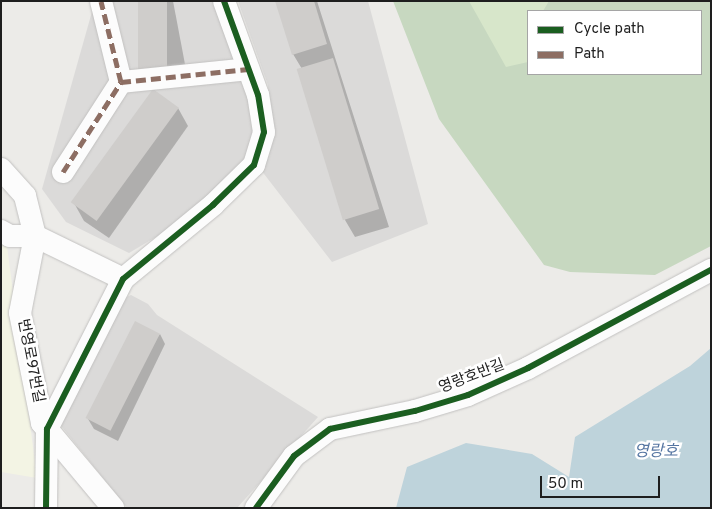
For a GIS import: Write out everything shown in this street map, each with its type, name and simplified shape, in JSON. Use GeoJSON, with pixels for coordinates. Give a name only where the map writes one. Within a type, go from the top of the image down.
{"type":"FeatureCollection","features":[{"type":"Feature","properties":{"kind":"street"},"geometry":{"type":"LineString","coordinates":[[63,172],[121,82],[101,1]]}},
{"type":"Feature","properties":{"kind":"street"},"geometry":{"type":"LineString","coordinates":[[46,508],[47,428],[124,279],[213,205],[254,164],[264,132],[258,95],[224,1]]}},
{"type":"Feature","properties":{"kind":"street"},"geometry":{"type":"LineString","coordinates":[[121,82],[248,69]]}},
{"type":"Feature","properties":{"kind":"street","name":"번영로97번길"},"geometry":{"type":"LineString","coordinates":[[1,169],[25,196],[35,236],[20,313],[42,423],[113,508]]}},
{"type":"Feature","properties":{"kind":"street"},"geometry":{"type":"LineString","coordinates":[[1,231],[10,236],[35,236],[124,279]]}},
{"type":"Feature","properties":{"kind":"street","name":"영랑호반길"},"geometry":{"type":"LineString","coordinates":[[256,508],[294,456],[330,429],[415,411],[468,396],[528,368],[711,270]]}},
{"type":"Feature","properties":{"kind":"shaded area"},"geometry":{"type":"Polygon","coordinates":[[[95,1],[216,1],[241,71],[257,134],[247,166],[206,207],[129,253],[66,222],[42,189],[95,1]]]}},
{"type":"Feature","properties":{"kind":"shaded area"},"geometry":{"type":"Polygon","coordinates":[[[238,1],[368,1],[428,224],[332,262],[261,170],[271,143],[268,85],[238,1]]]}},
{"type":"Feature","properties":{"kind":"shaded area"},"geometry":{"type":"Polygon","coordinates":[[[1,243],[7,246],[37,478],[1,472],[1,243]]]}},
{"type":"Feature","properties":{"kind":"shaded area"},"geometry":{"type":"Polygon","coordinates":[[[131,295],[148,304],[157,315],[318,417],[237,508],[127,508],[58,422],[120,300],[131,295]]]}},
{"type":"Feature","properties":{"kind":"green space"},"geometry":{"type":"Polygon","coordinates":[[[393,1],[469,1],[506,67],[527,62],[527,75],[702,75],[702,10],[544,10],[549,1],[711,1],[711,246],[655,275],[570,272],[544,265],[439,119],[393,1]]]}},
{"type":"Feature","properties":{"kind":"green space"},"geometry":{"type":"Polygon","coordinates":[[[436,1],[583,1],[579,10],[527,10],[527,75],[501,90],[436,1]]]}},
{"type":"Feature","properties":{"kind":"water","name":"영랑호"},"geometry":{"type":"Polygon","coordinates":[[[711,348],[711,508],[396,508],[407,467],[466,443],[532,454],[569,477],[575,437],[690,366],[711,348]]]}},
{"type":"Feature","properties":{"kind":"building"},"geometry":{"type":"Polygon","coordinates":[[[138,1],[167,1],[167,69],[138,69],[138,1]]]}},
{"type":"Feature","properties":{"kind":"building"},"geometry":{"type":"Polygon","coordinates":[[[275,1],[314,1],[327,44],[292,55],[275,1]]]}},
{"type":"Feature","properties":{"kind":"building"},"geometry":{"type":"Polygon","coordinates":[[[333,58],[379,209],[343,220],[297,69],[333,58]]]}},
{"type":"Feature","properties":{"kind":"building"},"geometry":{"type":"Polygon","coordinates":[[[153,89],[179,108],[97,221],[71,202],[153,89]]]}},
{"type":"Feature","properties":{"kind":"building"},"geometry":{"type":"Polygon","coordinates":[[[135,321],[160,334],[110,431],[86,418],[135,321]]]}},
{"type":"Feature","properties":{"kind":"marked path"},"geometry":{"type":"LineString","coordinates":[[63,172],[121,82],[101,1]]}},
{"type":"Feature","properties":{"kind":"marked path"},"geometry":{"type":"LineString","coordinates":[[121,82],[248,69]]}},
{"type":"Feature","properties":{"kind":"cycle path"},"geometry":{"type":"LineString","coordinates":[[46,508],[47,429],[123,279],[213,205],[254,165],[264,132],[258,95],[224,1]]}},
{"type":"Feature","properties":{"kind":"cycle path"},"geometry":{"type":"LineString","coordinates":[[256,508],[294,456],[330,429],[415,411],[468,395],[528,368],[711,270]]}}]}
